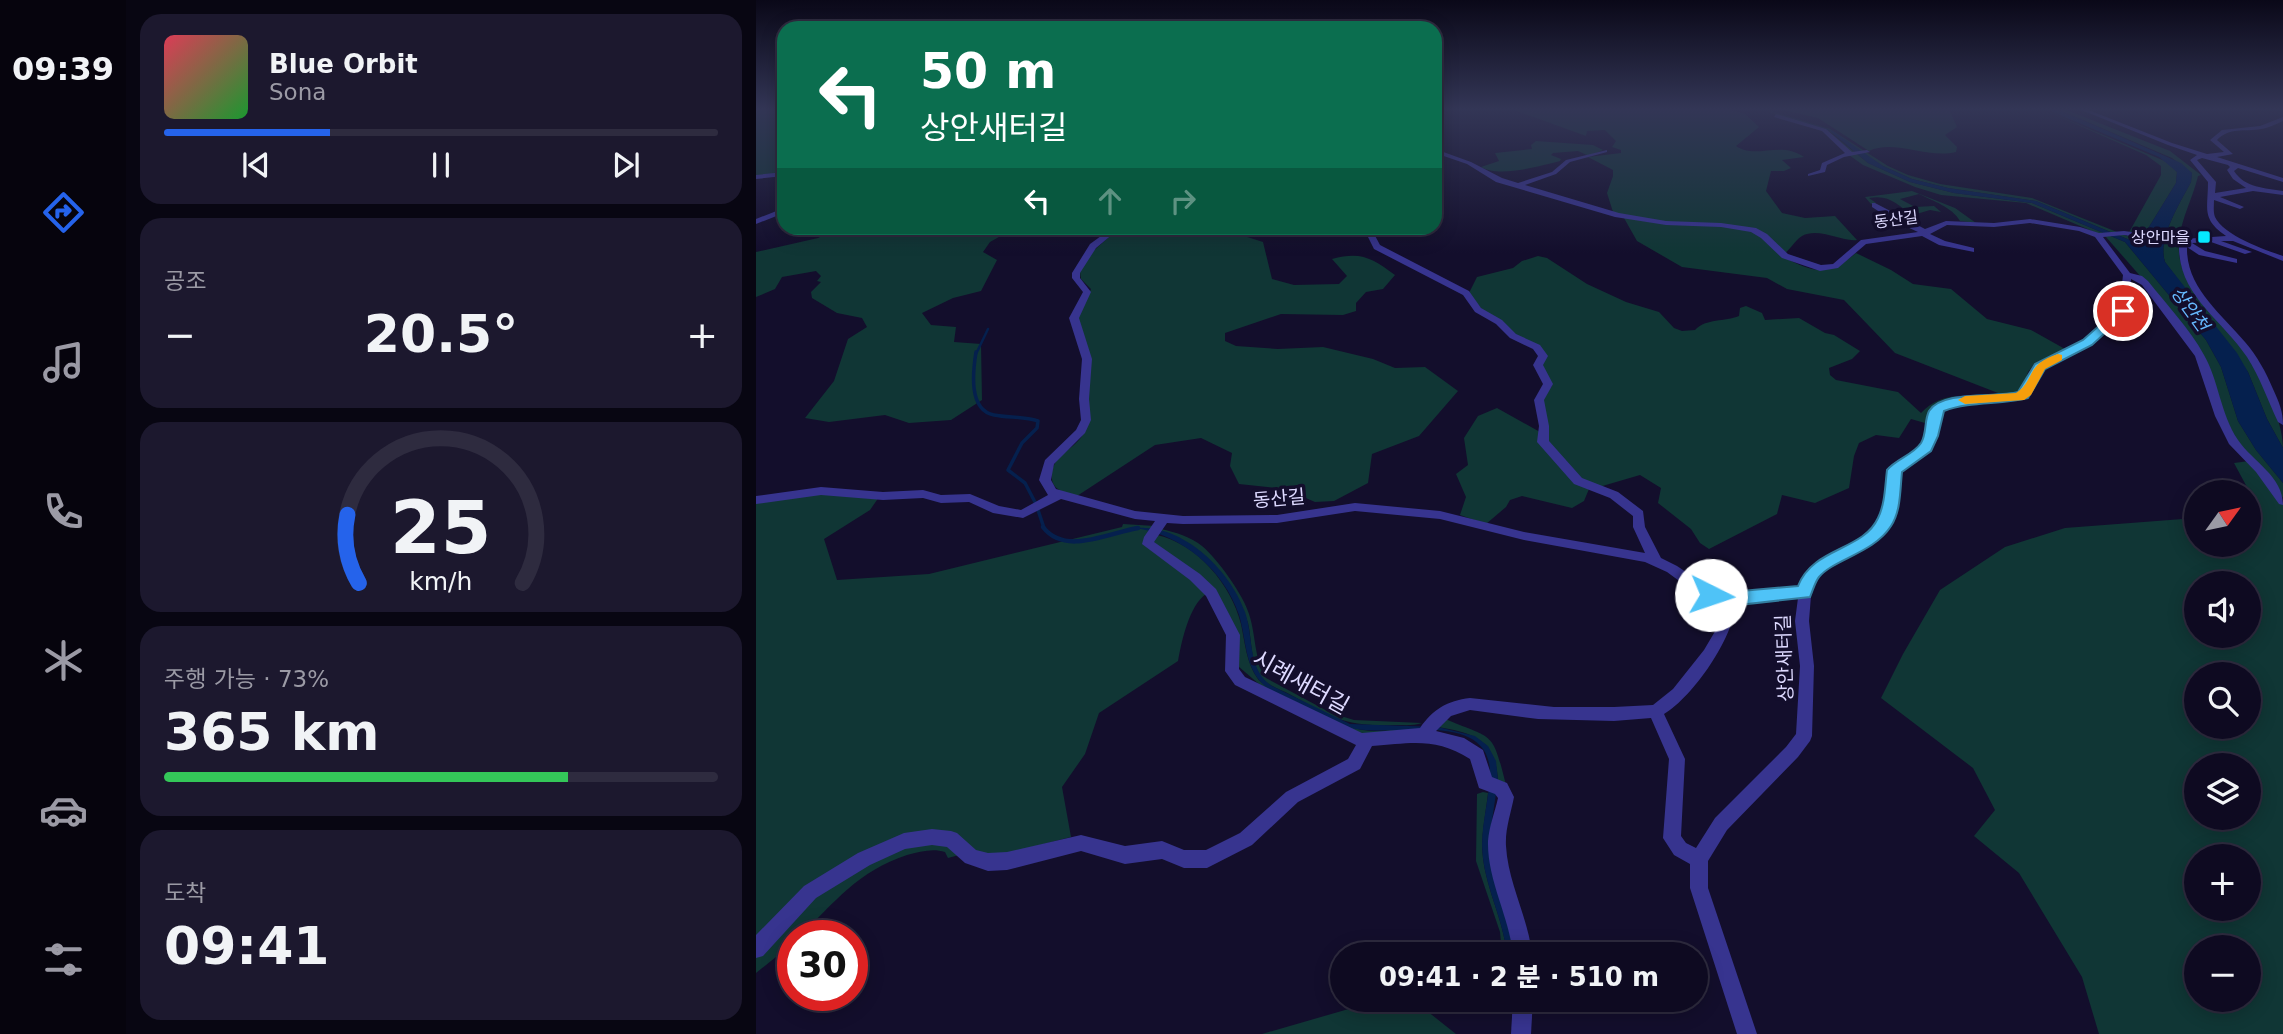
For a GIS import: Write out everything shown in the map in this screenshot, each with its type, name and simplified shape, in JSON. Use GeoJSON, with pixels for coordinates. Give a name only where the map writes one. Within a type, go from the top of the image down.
{"type":"FeatureCollection","features":[{"type":"Feature","properties":{"kind":"street","name":"동산길"},"geometry":{"type":"LineString","coordinates":[[1452,157],[1474,165],[1499,180],[1628,218],[1750,229],[1764,236],[1785,256],[1820,268],[1835,266],[1864,242],[1926,233],[1946,223],[1994,225],[2030,221],[2100,235],[2125,234],[2181,241]]}},
{"type":"Feature","properties":{"kind":"street"},"geometry":{"type":"LineString","coordinates":[[1520,185],[1551,174],[1572,160],[1582,157]]}},
{"type":"Feature","properties":{"kind":"street"},"geometry":{"type":"LineString","coordinates":[[1810,175],[1823,171],[1824,164],[1838,157]]}},
{"type":"Feature","properties":{"kind":"street"},"geometry":{"type":"LineString","coordinates":[[2184,157],[2198,166]]}},
{"type":"Feature","properties":{"kind":"street"},"geometry":{"type":"LineString","coordinates":[[2199,157],[2195,158],[2198,166],[2212,183],[2211,213],[2220,234],[2212,239]]}},
{"type":"Feature","properties":{"kind":"street"},"geometry":{"type":"LineString","coordinates":[[2209,157],[2283,180]]}},
{"type":"Feature","properties":{"kind":"street"},"geometry":{"type":"LineString","coordinates":[[2198,166],[2206,163],[2236,166]]}},
{"type":"Feature","properties":{"kind":"street"},"geometry":{"type":"LineString","coordinates":[[2236,166],[2230,170],[2232,175],[2253,189]]}},
{"type":"Feature","properties":{"kind":"street"},"geometry":{"type":"LineString","coordinates":[[756,177],[777,175]]}},
{"type":"Feature","properties":{"kind":"street"},"geometry":{"type":"LineString","coordinates":[[2212,197],[2253,189],[2283,193]]}},
{"type":"Feature","properties":{"kind":"street"},"geometry":{"type":"LineString","coordinates":[[2212,197],[2240,207]]}},
{"type":"Feature","properties":{"kind":"street"},"geometry":{"type":"LineString","coordinates":[[1875,205],[1942,243],[1971,250]]}},
{"type":"Feature","properties":{"kind":"street"},"geometry":{"type":"LineString","coordinates":[[756,222],[777,213]]}},
{"type":"Feature","properties":{"kind":"street"},"geometry":{"type":"LineString","coordinates":[[2217,225],[2236,238],[2283,259]]}},
{"type":"Feature","properties":{"kind":"street"},"geometry":{"type":"LineString","coordinates":[[756,500],[821,491],[889,496],[923,494],[942,499],[970,498],[998,510],[1023,514],[1058,495],[1046,486],[1046,468],[1081,431],[1086,420],[1084,399],[1087,359],[1074,318],[1087,292],[1076,278],[1076,273],[1093,246],[1107,235]]}},
{"type":"Feature","properties":{"kind":"street"},"geometry":{"type":"LineString","coordinates":[[1371,235],[1377,247],[1464,292],[1479,310],[1499,322],[1514,337],[1533,344],[1542,352],[1543,356],[1538,365],[1548,384],[1539,400],[1544,426],[1543,442],[1578,481],[1614,495],[1639,514],[1639,527],[1655,560]]}},
{"type":"Feature","properties":{"kind":"street"},"geometry":{"type":"LineString","coordinates":[[2100,235],[2127,275],[2139,278],[2145,283],[2200,356],[2220,416],[2235,444],[2259,469],[2283,501]]}},
{"type":"Feature","properties":{"kind":"street"},"geometry":{"type":"LineString","coordinates":[[2181,241],[2236,238]]}},
{"type":"Feature","properties":{"kind":"street"},"geometry":{"type":"LineString","coordinates":[[2212,239],[2262,251]]}},
{"type":"Feature","properties":{"kind":"street"},"geometry":{"type":"LineString","coordinates":[[2212,239],[2248,252]]}},
{"type":"Feature","properties":{"kind":"street"},"geometry":{"type":"LineString","coordinates":[[2181,241],[2206,254],[2234,261]]}},
{"type":"Feature","properties":{"kind":"street"},"geometry":{"type":"LineString","coordinates":[[2181,241],[2185,268],[2194,286],[2252,358],[2283,422]]}},
{"type":"Feature","properties":{"kind":"street","name":"상안새터길"},"geometry":{"type":"LineString","coordinates":[[1699,859],[1721,824],[1792,752],[1805,733],[1807,666],[1802,621],[1804,592],[1810,575],[1819,567],[1857,548],[1884,524],[1891,507],[1894,470],[1926,448],[1931,436],[1934,414],[1939,408],[1958,401],[2006,399],[2024,395],[2040,367],[2088,343],[2120,316],[2123,311],[2127,275]]}},
{"type":"Feature","properties":{"kind":"street","name":"동산길"},"geometry":{"type":"LineString","coordinates":[[1058,495],[1135,515],[1158,528],[1297,517],[1342,508],[1440,515],[1524,536],[1655,560],[1711,595],[1730,599],[1804,592]]}},
{"type":"Feature","properties":{"kind":"street","name":"시례새터길"},"geometry":{"type":"LineString","coordinates":[[1158,528],[1147,542],[1150,547],[1195,577],[1217,602],[1233,635],[1234,676],[1342,733],[1367,741],[1427,730],[1473,750],[1480,760],[1483,781],[1506,797],[1497,834],[1498,858],[1518,920],[1521,942]]}},
{"type":"Feature","properties":{"kind":"street"},"geometry":{"type":"LineString","coordinates":[[1427,730],[1445,712],[1473,702],[1544,713],[1655,711],[1674,697],[1714,647],[1727,617],[1730,599]]}},
{"type":"Feature","properties":{"kind":"street"},"geometry":{"type":"LineString","coordinates":[[1655,711],[1677,759],[1672,838],[1680,849],[1699,859],[1699,888],[1747,1034]]}},
{"type":"Feature","properties":{"kind":"street"},"geometry":{"type":"LineString","coordinates":[[756,949],[810,892],[864,859],[904,841],[932,837],[951,839],[971,857],[988,862],[1007,861],[1081,843],[1125,855],[1162,850],[1184,859],[1207,859],[1246,839],[1292,797],[1354,764],[1367,741]]}},
{"type":"Feature","properties":{"kind":"street"},"geometry":{"type":"LineString","coordinates":[[1521,1034],[1522,1012]]}},
{"type":"Feature","properties":{"kind":"green space"},"geometry":{"type":"Polygon","coordinates":[[[756,157],[777,157],[777,174],[756,176],[756,157]]]}},
{"type":"Feature","properties":{"kind":"green space"},"geometry":{"type":"Polygon","coordinates":[[[1497,157],[1561,159],[1520,170],[1498,171],[1481,167],[1499,161],[1497,157]]]}},
{"type":"Feature","properties":{"kind":"green space"},"geometry":{"type":"Polygon","coordinates":[[[1588,157],[1802,157],[1782,160],[1791,168],[1771,171],[1766,191],[1782,213],[1805,218],[1835,216],[1857,240],[1809,234],[1799,238],[1781,256],[1820,270],[1836,266],[1856,253],[1913,284],[1951,289],[1987,319],[2031,330],[2065,349],[2034,364],[2028,372],[2022,391],[2015,395],[1947,400],[1932,408],[1925,423],[1911,419],[1899,438],[1876,435],[1859,443],[1849,488],[1815,503],[1782,495],[1777,514],[1709,549],[1700,543],[1691,529],[1658,503],[1661,488],[1640,475],[1599,487],[1586,484],[1549,449],[1541,411],[1545,391],[1552,386],[1540,368],[1546,357],[1483,311],[1469,293],[1477,277],[1513,268],[1522,261],[1538,256],[1547,258],[1587,284],[1626,302],[1659,312],[1674,328],[1682,331],[1695,330],[1710,322],[1734,318],[1739,316],[1740,308],[1746,306],[1762,313],[1765,320],[1799,318],[1860,351],[1852,359],[1829,368],[1830,375],[1836,380],[1898,392],[1921,413],[1930,405],[1948,397],[1998,393],[1895,353],[1844,300],[1787,289],[1767,278],[1682,267],[1637,241],[1624,218],[1613,212],[1607,193],[1613,170],[1588,157]]]}},
{"type":"Feature","properties":{"kind":"green space"},"geometry":{"type":"Polygon","coordinates":[[[1852,157],[1861,157],[1910,182],[1954,193],[2032,203],[2125,242],[2206,340],[2221,367],[2238,421],[2256,450],[2283,483],[2283,498],[2229,429],[2207,371],[2141,277],[2106,237],[2026,203],[1941,195],[1863,165],[1852,157]]]}},
{"type":"Feature","properties":{"kind":"green space"},"geometry":{"type":"Polygon","coordinates":[[[1869,157],[1908,175],[1940,184],[2032,198],[2127,236],[2161,175],[2161,166],[2149,157],[2167,162],[2177,172],[2176,183],[2141,240],[2132,241],[2036,201],[1948,188],[1912,179],[1869,157]]]}},
{"type":"Feature","properties":{"kind":"green space"},"geometry":{"type":"Polygon","coordinates":[[[2178,157],[2201,175],[2198,176],[2180,233],[2179,253],[2182,266],[2194,291],[2241,346],[2255,368],[2279,423],[2283,448],[2267,419],[2248,372],[2165,262],[2163,253],[2167,232],[2191,182],[2192,173],[2172,158],[2178,157]]]}},
{"type":"Feature","properties":{"kind":"green space"},"geometry":{"type":"Polygon","coordinates":[[[1912,191],[1955,208],[1976,223],[1960,221],[1947,208],[1919,194],[1900,199],[1915,207],[1934,206],[1941,212],[1930,210],[1913,215],[1888,199],[1869,198],[1876,203],[1871,204],[1865,197],[1912,191]]]}},
{"type":"Feature","properties":{"kind":"green space"},"geometry":{"type":"Polygon","coordinates":[[[824,235],[1002,235],[990,242],[983,252],[997,260],[981,291],[953,298],[922,313],[931,325],[956,327],[954,342],[981,344],[982,400],[951,420],[909,423],[885,415],[829,422],[805,418],[834,381],[848,339],[867,327],[862,318],[837,313],[812,298],[811,292],[821,282],[817,281],[821,276],[816,271],[782,277],[775,289],[756,297],[756,252],[824,235]]]}},
{"type":"Feature","properties":{"kind":"green space"},"geometry":{"type":"Polygon","coordinates":[[[1111,235],[1241,235],[1263,242],[1272,279],[1294,285],[1339,284],[1347,276],[1332,259],[1359,256],[1373,260],[1395,275],[1383,289],[1366,292],[1356,303],[1356,311],[1343,315],[1281,314],[1225,333],[1225,341],[1236,346],[1278,349],[1323,347],[1373,359],[1395,368],[1425,367],[1458,391],[1419,436],[1372,454],[1368,483],[1334,501],[1315,502],[1285,489],[1239,484],[1230,466],[1232,453],[1201,438],[1155,445],[1077,496],[1061,491],[1053,483],[1054,465],[1082,436],[1084,426],[1089,363],[1078,318],[1091,289],[1081,279],[1080,272],[1091,253],[1111,235]]]}},
{"type":"Feature","properties":{"kind":"green space"},"geometry":{"type":"Polygon","coordinates":[[[1497,408],[1540,432],[1589,489],[1584,501],[1572,508],[1522,496],[1510,500],[1506,507],[1486,524],[1460,515],[1466,497],[1456,474],[1468,465],[1464,438],[1478,416],[1497,408]]]}},
{"type":"Feature","properties":{"kind":"green space"},"geometry":{"type":"Polygon","coordinates":[[[2249,461],[2283,503],[2283,1034],[2099,1034],[2082,977],[2019,873],[1974,836],[1995,810],[1973,768],[1881,698],[1940,590],[2005,547],[2065,528],[2184,519],[2184,557],[2261,557],[2261,480],[2243,480],[2234,463],[2249,461]]]}},
{"type":"Feature","properties":{"kind":"green space"},"geometry":{"type":"Polygon","coordinates":[[[819,493],[879,497],[870,510],[824,539],[837,580],[929,574],[1122,527],[1123,524],[1155,526],[1146,538],[1206,594],[1191,615],[1178,661],[1099,713],[1085,754],[1062,787],[1071,837],[996,856],[976,852],[960,839],[877,849],[788,920],[777,920],[777,928],[756,945],[756,502],[819,493]]]}},
{"type":"Feature","properties":{"kind":"green space"},"geometry":{"type":"Polygon","coordinates":[[[1161,529],[1183,535],[1198,543],[1215,559],[1229,578],[1242,597],[1249,614],[1259,663],[1266,678],[1331,713],[1354,720],[1422,723],[1379,725],[1352,722],[1329,715],[1266,682],[1254,663],[1248,623],[1242,607],[1226,579],[1203,554],[1176,537],[1160,531],[1161,529]]]}},
{"type":"Feature","properties":{"kind":"green space"},"geometry":{"type":"Polygon","coordinates":[[[1157,535],[1186,547],[1221,581],[1236,609],[1254,673],[1264,685],[1289,699],[1260,685],[1238,666],[1225,611],[1159,549],[1152,540],[1157,535]]]}},
{"type":"Feature","properties":{"kind":"green space"},"geometry":{"type":"Polygon","coordinates":[[[1327,717],[1363,730],[1416,728],[1367,736],[1327,717]]]}},
{"type":"Feature","properties":{"kind":"green space"},"geometry":{"type":"Polygon","coordinates":[[[1445,719],[1489,739],[1498,754],[1506,785],[1498,781],[1493,756],[1488,747],[1462,732],[1438,727],[1445,719]]]}},
{"type":"Feature","properties":{"kind":"green space"},"geometry":{"type":"Polygon","coordinates":[[[1488,793],[1482,850],[1505,942],[1501,942],[1476,861],[1477,794],[1488,793]]]}},
{"type":"Feature","properties":{"kind":"green space"},"geometry":{"type":"Polygon","coordinates":[[[942,840],[959,855],[948,858],[945,852],[935,850],[907,855],[861,879],[816,920],[786,920],[804,900],[903,845],[942,840]]]}},
{"type":"Feature","properties":{"kind":"green space"},"geometry":{"type":"Polygon","coordinates":[[[777,929],[777,956],[756,973],[756,952],[777,929]]]}},
{"type":"Feature","properties":{"kind":"green space"},"geometry":{"type":"Polygon","coordinates":[[[1338,1012],[1428,1012],[1456,1034],[1262,1034],[1338,1012]]]}},
{"type":"Feature","properties":{"kind":"water","name":"상안천"},"geometry":{"type":"Polygon","coordinates":[[[1861,157],[1871,157],[1912,179],[1948,188],[2036,201],[2132,241],[2141,240],[2176,183],[2177,172],[2159,157],[2168,157],[2181,163],[2192,173],[2191,182],[2167,232],[2163,253],[2165,262],[2237,353],[2248,372],[2267,419],[2283,448],[2283,483],[2256,450],[2238,421],[2221,367],[2206,340],[2125,242],[2032,203],[1954,193],[1910,182],[1861,157]]]}},
{"type":"Feature","properties":{"kind":"water"},"geometry":{"type":"Polygon","coordinates":[[[1136,528],[1154,529],[1187,542],[1216,566],[1228,581],[1245,612],[1258,671],[1272,686],[1350,724],[1438,727],[1475,736],[1488,746],[1496,761],[1498,780],[1490,834],[1512,942],[1505,942],[1483,858],[1482,836],[1490,771],[1485,751],[1472,739],[1453,732],[1364,730],[1348,727],[1269,689],[1255,674],[1251,665],[1239,615],[1223,583],[1199,557],[1169,538],[1136,528]]]}},
{"type":"Feature","properties":{"kind":"waterway"},"geometry":{"type":"LineString","coordinates":[[976,354],[988,329]]}},
{"type":"Feature","properties":{"kind":"waterway"},"geometry":{"type":"LineString","coordinates":[[976,352],[974,389],[980,406],[994,415],[1038,421],[1037,428],[1022,443],[1008,470],[1025,483],[1036,504]]}},
{"type":"Feature","properties":{"kind":"waterway"},"geometry":{"type":"LineString","coordinates":[[1038,510],[1044,528]]}},
{"type":"Feature","properties":{"kind":"waterway"},"geometry":{"type":"LineString","coordinates":[[1044,528],[1052,536],[1075,541],[1101,538],[1138,528]]}},
{"type":"Feature","properties":{"kind":"slow traffic"},"geometry":{"type":"LineString","coordinates":[[1965,400],[1998,400],[2024,395],[2036,371],[2058,357]]}},
{"type":"Feature","properties":{"kind":"place","name":"상안마을"},"geometry":{"type":"Point","coordinates":[2204,237]}},
{"type":"Feature","properties":{"kind":"route"},"geometry":{"type":"LineString","coordinates":[[1711,595],[1730,599],[1804,592],[1810,575],[1819,567],[1857,548],[1884,524],[1891,507],[1894,470],[1926,448],[1936,410],[1951,402],[1998,400],[2024,395],[2040,367],[2088,343],[2123,311]]}}]}
